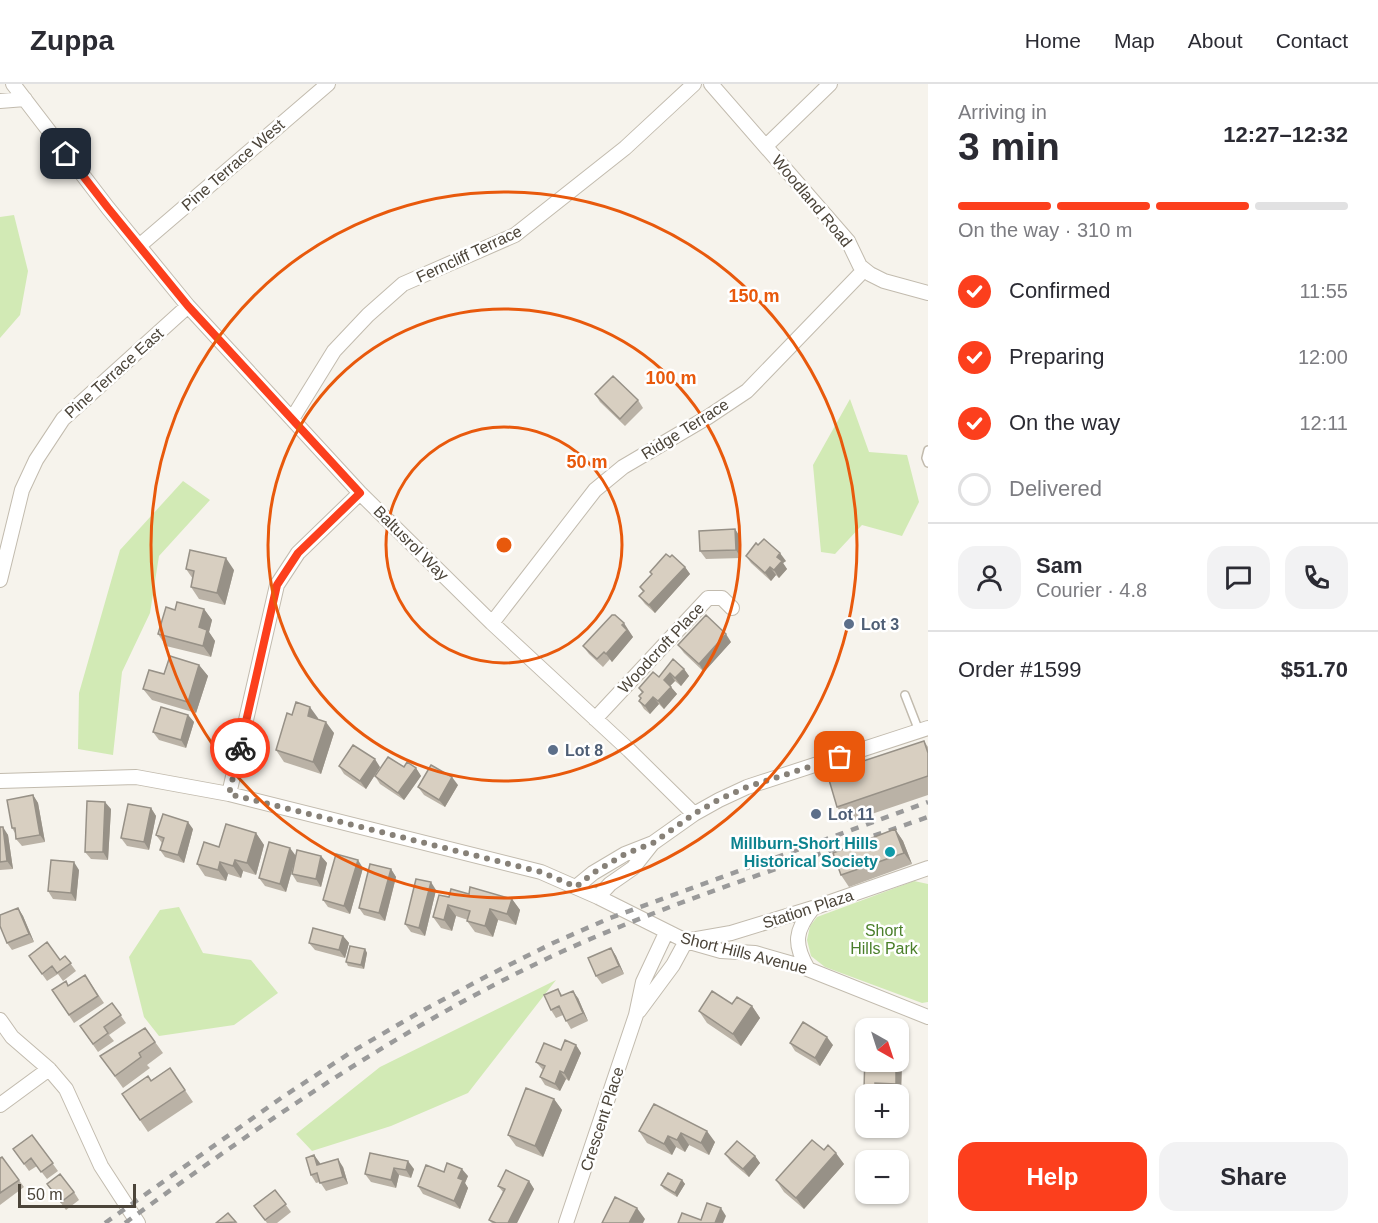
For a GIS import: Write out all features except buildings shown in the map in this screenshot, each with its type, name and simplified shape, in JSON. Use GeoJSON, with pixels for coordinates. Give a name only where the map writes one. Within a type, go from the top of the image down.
{"type":"FeatureCollection","features":[{"type":"Feature","properties":{"kind":"street","name":"Baltusrol Way"},"geometry":{"type":"LineString","coordinates":[[14,84],[188,306],[360,493],[492,623],[694,814]]}},
{"type":"Feature","properties":{"kind":"street","name":"Pine Terrace West"},"geometry":{"type":"LineString","coordinates":[[139,246],[328,84]]}},
{"type":"Feature","properties":{"kind":"street","name":"Ferncliff Terrace"},"geometry":{"type":"LineString","coordinates":[[292,419],[334,351],[368,315],[403,284],[515,235],[625,148],[694,84]]}},
{"type":"Feature","properties":{"kind":"street","name":"Woodland Road"},"geometry":{"type":"LineString","coordinates":[[711,84],[848,241],[864,270]]}},
{"type":"Feature","properties":{"kind":"street"},"geometry":{"type":"LineString","coordinates":[[766,146],[830,84]]}},
{"type":"Feature","properties":{"kind":"street"},"geometry":{"type":"LineString","coordinates":[[0,101],[25,99]]}},
{"type":"Feature","properties":{"kind":"street"},"geometry":{"type":"LineString","coordinates":[[864,270],[884,281],[928,293]]}},
{"type":"Feature","properties":{"kind":"street","name":"Ridge Terrace"},"geometry":{"type":"LineString","coordinates":[[492,623],[595,490],[623,467],[747,391],[864,270]]}},
{"type":"Feature","properties":{"kind":"street","name":"Pine Terrace East"},"geometry":{"type":"LineString","coordinates":[[1,574],[22,490],[36,460],[63,419],[188,306]]}},
{"type":"Feature","properties":{"kind":"street"},"geometry":{"type":"LineString","coordinates":[[229,794],[277,585],[298,553],[360,493]]}},
{"type":"Feature","properties":{"kind":"street","name":"Woodcroft Place"},"geometry":{"type":"LineString","coordinates":[[595,719],[708,598],[722,598],[732,608]]}},
{"type":"Feature","properties":{"kind":"street"},"geometry":{"type":"LineString","coordinates":[[576,887],[593,873],[625,854],[653,843],[718,800],[747,787],[924,730]]}},
{"type":"Feature","properties":{"kind":"street","name":"Short Hills Avenue"},"geometry":{"type":"LineString","coordinates":[[0,781],[136,777],[229,794],[541,872],[598,897],[686,941],[721,951],[755,953],[808,969],[928,1017]]}},
{"type":"Feature","properties":{"kind":"street"},"geometry":{"type":"LineString","coordinates":[[598,897],[610,884],[633,868],[653,843]]}},
{"type":"Feature","properties":{"kind":"street","name":"Station Plaza"},"geometry":{"type":"LineString","coordinates":[[686,941],[731,933],[926,870]]}},
{"type":"Feature","properties":{"kind":"street"},"geometry":{"type":"LineString","coordinates":[[808,969],[796,939],[801,922],[813,908]]}},
{"type":"Feature","properties":{"kind":"street","name":"Crescent Place"},"geometry":{"type":"LineString","coordinates":[[566,1223],[636,1015],[643,982],[666,933]]}},
{"type":"Feature","properties":{"kind":"street","name":"Crescent Place"},"geometry":{"type":"LineString","coordinates":[[636,1015],[674,965],[686,941]]}},
{"type":"Feature","properties":{"kind":"street"},"geometry":{"type":"LineString","coordinates":[[0,1020],[12,1037],[49,1069],[66,1089],[100,1166],[138,1223]]}},
{"type":"Feature","properties":{"kind":"street"},"geometry":{"type":"LineString","coordinates":[[0,1105],[49,1069]]}},
{"type":"Feature","properties":{"kind":"lane"},"geometry":{"type":"LineString","coordinates":[[928,450],[926,458],[928,463]]}},
{"type":"Feature","properties":{"kind":"lane"},"geometry":{"type":"LineString","coordinates":[[905,695],[924,730]]}},
{"type":"Feature","properties":{"kind":"green space"},"geometry":{"type":"Polygon","coordinates":[[[14,215],[28,271],[20,315],[0,338],[0,217],[14,215]]]}},
{"type":"Feature","properties":{"kind":"green space"},"geometry":{"type":"Polygon","coordinates":[[[850,399],[869,452],[907,455],[919,502],[902,536],[862,525],[835,554],[821,552],[813,465],[850,399]]]}},
{"type":"Feature","properties":{"kind":"green space"},"geometry":{"type":"Polygon","coordinates":[[[183,481],[210,500],[159,556],[150,613],[122,672],[113,755],[78,749],[79,693],[120,550],[183,481]]]}},
{"type":"Feature","properties":{"kind":"green space","name":"Short Hills Park"},"geometry":{"type":"Polygon","coordinates":[[[914,881],[928,884],[928,1002],[922,1003],[825,967],[811,956],[807,940],[810,926],[817,917],[914,881]]]}},
{"type":"Feature","properties":{"kind":"green space"},"geometry":{"type":"Polygon","coordinates":[[[179,907],[203,953],[251,960],[278,993],[234,1025],[159,1036],[144,1017],[129,957],[160,910],[179,907]]]}},
{"type":"Feature","properties":{"kind":"green space"},"geometry":{"type":"Polygon","coordinates":[[[556,980],[468,1093],[391,1126],[312,1151],[296,1134],[380,1067],[556,980]]]}},
{"type":"Feature","properties":{"kind":"railway"},"geometry":{"type":"LineString","coordinates":[[105,1223],[284,1096],[353,1051],[489,975],[610,918],[928,802]]}},
{"type":"Feature","properties":{"kind":"railway"},"geometry":{"type":"LineString","coordinates":[[125,1223],[230,1148],[337,1077],[391,1043],[503,980],[561,952],[651,914],[928,817]]}},
{"type":"Feature","properties":{"kind":"way so far"},"geometry":{"type":"LineString","coordinates":[[240,748],[229,794],[541,872],[576,887],[593,873],[625,854],[653,843],[718,800],[747,787],[840,757]]}},
{"type":"Feature","properties":{"kind":"place","name":"Lot 3"},"geometry":{"type":"Point","coordinates":[849,624]}},
{"type":"Feature","properties":{"kind":"place","name":"Lot 8"},"geometry":{"type":"Point","coordinates":[553,750]}},
{"type":"Feature","properties":{"kind":"place","name":"Lot 11"},"geometry":{"type":"Point","coordinates":[816,814]}},
{"type":"Feature","properties":{"kind":"place","name":"Millburn-Short Hills Historical Society"},"geometry":{"type":"Point","coordinates":[890,852]}},
{"type":"Feature","properties":{"kind":"route"},"geometry":{"type":"LineString","coordinates":[[66,154],[188,306],[360,493],[298,553],[277,585],[240,748]]}}]}
